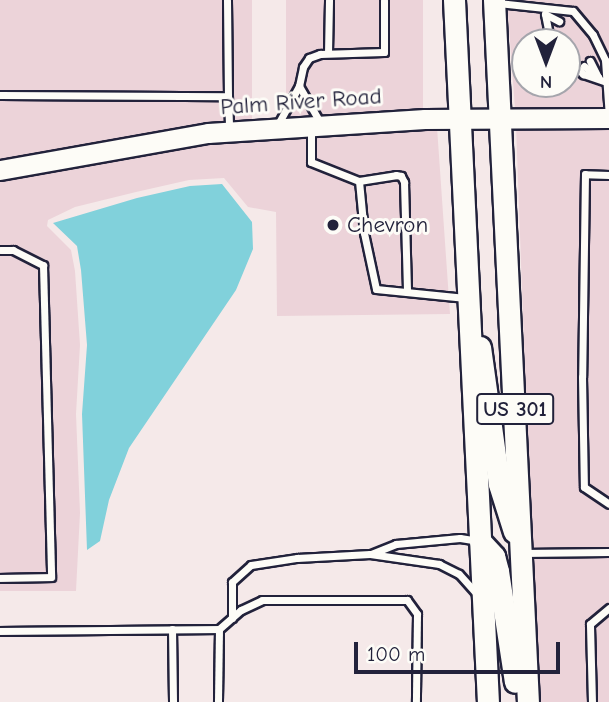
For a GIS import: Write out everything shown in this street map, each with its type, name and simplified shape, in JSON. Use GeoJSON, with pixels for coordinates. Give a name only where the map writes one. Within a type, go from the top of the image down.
{"type":"FeatureCollection","features":[{"type":"Feature","properties":{"kind":"main road","name":"US 301"},"geometry":{"type":"LineString","coordinates":[[454,0],[488,702]]}},
{"type":"Feature","properties":{"kind":"main road","name":"US 301"},"geometry":{"type":"LineString","coordinates":[[494,1],[528,702]]}},
{"type":"Feature","properties":{"kind":"main road"},"geometry":{"type":"LineString","coordinates":[[467,298],[484,359],[499,484],[506,514],[521,548]]}},
{"type":"Feature","properties":{"kind":"main road"},"geometry":{"type":"LineString","coordinates":[[480,541],[494,556],[498,571],[518,702]]}},
{"type":"Feature","properties":{"kind":"main road"},"geometry":{"type":"LineString","coordinates":[[486,678],[495,702]]}},
{"type":"Feature","properties":{"kind":"street","name":"Palm River Road"},"geometry":{"type":"LineString","coordinates":[[0,170],[171,138],[229,131],[501,116],[609,118]]}},
{"type":"Feature","properties":{"kind":"lane"},"geometry":{"type":"LineString","coordinates":[[227,0],[229,131]]}},
{"type":"Feature","properties":{"kind":"lane"},"geometry":{"type":"LineString","coordinates":[[328,53],[329,0]]}},
{"type":"Feature","properties":{"kind":"lane"},"geometry":{"type":"LineString","coordinates":[[276,127],[299,86],[303,67],[309,58],[328,53],[384,52],[384,0]]}},
{"type":"Feature","properties":{"kind":"lane"},"geometry":{"type":"LineString","coordinates":[[494,1],[544,10],[573,11],[593,35],[605,60],[602,79],[609,118]]}},
{"type":"Feature","properties":{"kind":"lane"},"geometry":{"type":"LineString","coordinates":[[544,10],[556,24]]}},
{"type":"Feature","properties":{"kind":"lane"},"geometry":{"type":"LineString","coordinates":[[544,10],[548,28]]}},
{"type":"Feature","properties":{"kind":"lane"},"geometry":{"type":"LineString","coordinates":[[587,64],[602,79]]}},
{"type":"Feature","properties":{"kind":"lane"},"geometry":{"type":"LineString","coordinates":[[581,72],[602,79]]}},
{"type":"Feature","properties":{"kind":"lane"},"geometry":{"type":"LineString","coordinates":[[299,86],[316,125],[312,162],[359,181],[401,176],[404,182],[407,292]]}},
{"type":"Feature","properties":{"kind":"lane"},"geometry":{"type":"LineString","coordinates":[[0,95],[228,96]]}},
{"type":"Feature","properties":{"kind":"lane"},"geometry":{"type":"LineString","coordinates":[[609,175],[585,174],[582,377],[584,487],[609,504]]}},
{"type":"Feature","properties":{"kind":"lane"},"geometry":{"type":"LineString","coordinates":[[359,181],[364,233],[376,289],[467,298]]}},
{"type":"Feature","properties":{"kind":"lane"},"geometry":{"type":"LineString","coordinates":[[0,250],[13,250],[43,265],[51,577],[0,578]]}},
{"type":"Feature","properties":{"kind":"lane"},"geometry":{"type":"LineString","coordinates":[[370,554],[396,544],[460,538],[480,541]]}},
{"type":"Feature","properties":{"kind":"lane"},"geometry":{"type":"LineString","coordinates":[[521,548],[609,552]]}},
{"type":"Feature","properties":{"kind":"lane"},"geometry":{"type":"LineString","coordinates":[[232,618],[232,582],[251,565],[297,558],[370,554],[439,564],[459,574],[482,601]]}},
{"type":"Feature","properties":{"kind":"lane"},"geometry":{"type":"LineString","coordinates":[[0,631],[219,629],[262,600],[407,600],[417,614],[416,702]]}},
{"type":"Feature","properties":{"kind":"lane"},"geometry":{"type":"LineString","coordinates":[[592,702],[590,624],[609,608]]}},
{"type":"Feature","properties":{"kind":"lane"},"geometry":{"type":"LineString","coordinates":[[172,629],[173,702]]}},
{"type":"Feature","properties":{"kind":"lane"},"geometry":{"type":"LineString","coordinates":[[218,702],[219,629]]}},
{"type":"Feature","properties":{"kind":"shaded area"},"geometry":{"type":"Polygon","coordinates":[[[0,0],[252,0],[252,121],[170,130],[0,162],[0,0]]]}},
{"type":"Feature","properties":{"kind":"shaded area"},"geometry":{"type":"Polygon","coordinates":[[[286,0],[423,0],[423,118],[286,118],[286,0]]]}},
{"type":"Feature","properties":{"kind":"shaded area"},"geometry":{"type":"Polygon","coordinates":[[[507,0],[609,0],[609,110],[515,109],[514,98],[581,98],[581,28],[511,28],[511,54],[507,0]]]}},
{"type":"Feature","properties":{"kind":"shaded area"},"geometry":{"type":"Polygon","coordinates":[[[516,125],[609,126],[609,702],[537,702],[516,125]]]}},
{"type":"Feature","properties":{"kind":"shaded area"},"geometry":{"type":"Polygon","coordinates":[[[437,127],[450,314],[277,316],[276,212],[248,207],[224,178],[189,180],[136,192],[75,207],[48,220],[47,226],[71,250],[75,271],[80,345],[76,414],[80,513],[76,591],[0,591],[0,178],[209,141],[437,127]]]}},
{"type":"Feature","properties":{"kind":"water"},"geometry":{"type":"Polygon","coordinates":[[[222,184],[252,222],[253,249],[236,290],[129,448],[109,500],[100,541],[87,550],[82,414],[87,345],[81,270],[77,246],[53,223],[137,198],[190,186],[222,184]]]}},
{"type":"Feature","properties":{"kind":"place","name":"Chevron"},"geometry":{"type":"Point","coordinates":[333,225]}}]}
